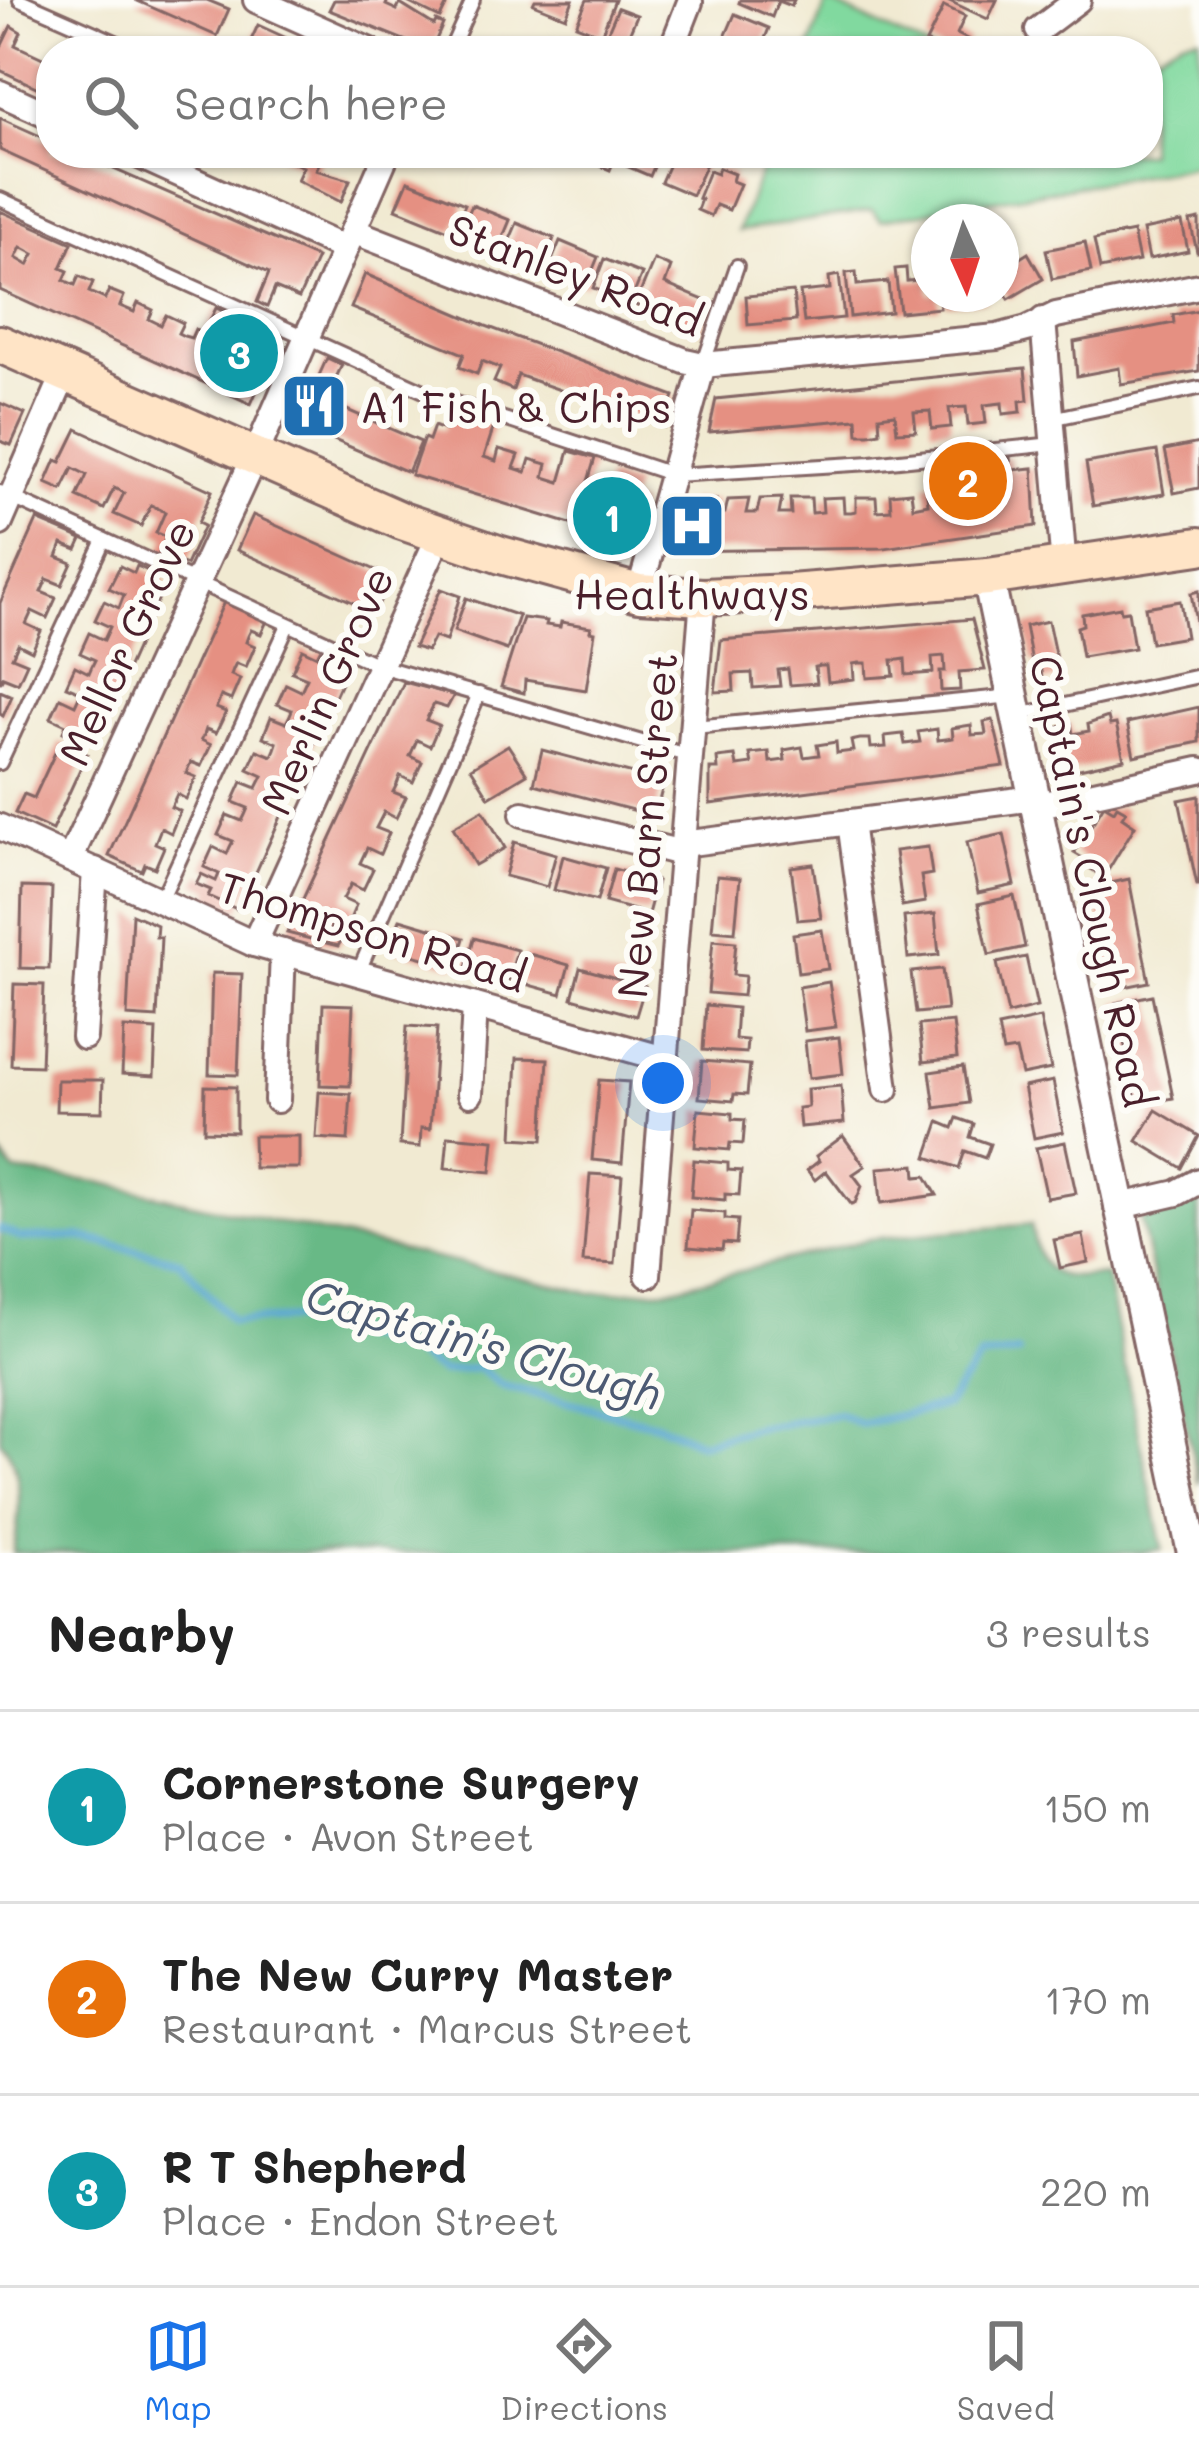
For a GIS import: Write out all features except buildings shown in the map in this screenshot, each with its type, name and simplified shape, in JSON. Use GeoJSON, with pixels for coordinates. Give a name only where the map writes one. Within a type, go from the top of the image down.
{"type":"FeatureCollection","features":[{"type":"Feature","properties":{"kind":"main road"},"geometry":{"type":"LineString","coordinates":[[0,344],[254,458],[440,534],[639,593],[704,597],[988,577],[1199,546]]}},
{"type":"Feature","properties":{"kind":"street"},"geometry":{"type":"LineString","coordinates":[[256,0],[310,11],[348,36]]}},
{"type":"Feature","properties":{"kind":"street"},"geometry":{"type":"LineString","coordinates":[[1046,15],[1078,0]]}},
{"type":"Feature","properties":{"kind":"street"},"geometry":{"type":"LineString","coordinates":[[669,36],[690,2]]}},
{"type":"Feature","properties":{"kind":"street"},"geometry":{"type":"LineString","coordinates":[[0,93],[36,109]]}},
{"type":"Feature","properties":{"kind":"street","name":"Stanley Road"},"geometry":{"type":"LineString","coordinates":[[170,168],[349,240],[704,365],[997,337],[1043,320],[1199,286]]}},
{"type":"Feature","properties":{"kind":"street","name":"Mellor Grove"},"geometry":{"type":"LineString","coordinates":[[70,859],[308,336],[375,168]]}},
{"type":"Feature","properties":{"kind":"street"},"geometry":{"type":"LineString","coordinates":[[1043,320],[1064,567]]}},
{"type":"Feature","properties":{"kind":"street"},"geometry":{"type":"LineString","coordinates":[[639,593],[704,365]]}},
{"type":"Feature","properties":{"kind":"street"},"geometry":{"type":"LineString","coordinates":[[0,523],[6,495],[65,374]]}},
{"type":"Feature","properties":{"kind":"street","name":"Merlin Grove"},"geometry":{"type":"LineString","coordinates":[[254,944],[440,534]]}},
{"type":"Feature","properties":{"kind":"street","name":"Captain's Clough Road"},"geometry":{"type":"LineString","coordinates":[[988,577],[1193,1553]]}},
{"type":"Feature","properties":{"kind":"street","name":"New Barn Street"},"geometry":{"type":"LineString","coordinates":[[648,1275],[704,597]]}},
{"type":"Feature","properties":{"kind":"street"},"geometry":{"type":"LineString","coordinates":[[523,814],[683,848],[850,822],[1034,802],[1199,770]]}},
{"type":"Feature","properties":{"kind":"street"},"geometry":{"type":"LineString","coordinates":[[850,822],[886,1089]]}},
{"type":"Feature","properties":{"kind":"street","name":"Thompson Road"},"geometry":{"type":"LineString","coordinates":[[0,827],[254,944],[665,1059]]}},
{"type":"Feature","properties":{"kind":"street"},"geometry":{"type":"LineString","coordinates":[[84,1037],[95,870]]}},
{"type":"Feature","properties":{"kind":"street"},"geometry":{"type":"LineString","coordinates":[[277,1100],[283,952]]}},
{"type":"Feature","properties":{"kind":"street"},"geometry":{"type":"LineString","coordinates":[[470,1094],[475,1006]]}},
{"type":"Feature","properties":{"kind":"street"},"geometry":{"type":"LineString","coordinates":[[1118,1207],[1178,1193],[1199,1181]]}},
{"type":"Feature","properties":{"kind":"lane"},"geometry":{"type":"LineString","coordinates":[[20,0],[102,36]]}},
{"type":"Feature","properties":{"kind":"lane"},"geometry":{"type":"LineString","coordinates":[[457,36],[473,0]]}},
{"type":"Feature","properties":{"kind":"lane"},"geometry":{"type":"LineString","coordinates":[[0,199],[437,397],[674,475],[872,463],[1052,432],[1199,388]]}},
{"type":"Feature","properties":{"kind":"lane"},"geometry":{"type":"LineString","coordinates":[[704,365],[736,266]]}},
{"type":"Feature","properties":{"kind":"lane"},"geometry":{"type":"LineString","coordinates":[[6,495],[380,666],[690,756]]}},
{"type":"Feature","properties":{"kind":"lane"},"geometry":{"type":"LineString","coordinates":[[0,763],[104,540]]}},
{"type":"Feature","properties":{"kind":"lane"},"geometry":{"type":"LineString","coordinates":[[161,901],[288,625]]}},
{"type":"Feature","properties":{"kind":"lane"},"geometry":{"type":"LineString","coordinates":[[693,728],[1015,706],[1199,676]]}},
{"type":"Feature","properties":{"kind":"lane"},"geometry":{"type":"LineString","coordinates":[[358,973],[479,694]]}},
{"type":"Feature","properties":{"kind":"green space"},"geometry":{"type":"Polygon","coordinates":[[[827,2],[901,36],[814,36],[827,2]]]}},
{"type":"Feature","properties":{"kind":"green space"},"geometry":{"type":"Polygon","coordinates":[[[1199,36],[1199,165],[974,204],[911,204],[911,215],[881,220],[872,210],[738,231],[762,168],[1163,168],[1163,50],[1199,36]]]}},
{"type":"Feature","properties":{"kind":"green space"},"geometry":{"type":"Polygon","coordinates":[[[0,1154],[15,1172],[99,1182],[591,1293],[670,1289],[870,1239],[1031,1224],[1039,1255],[1052,1272],[1073,1277],[1106,1275],[1163,1549],[1140,1553],[13,1553],[19,1509],[17,1479],[0,1440],[0,1154]]]}},
{"type":"Feature","properties":{"kind":"green space"},"geometry":{"type":"Polygon","coordinates":[[[1199,1195],[1199,1484],[1140,1219],[1185,1205],[1199,1195]]]}},
{"type":"Feature","properties":{"kind":"waterway","name":"Captain's Clough"},"geometry":{"type":"LineString","coordinates":[[0,1229],[21,1238],[80,1237],[180,1261],[232,1321],[308,1319],[410,1351],[441,1372],[478,1368],[503,1386],[660,1425],[700,1443],[839,1414],[861,1424],[946,1405],[980,1358],[1018,1353]]}},
{"type":"Feature","properties":{"kind":"place","name":"R T Shepherd"},"geometry":{"type":"Point","coordinates":[239,353]}},
{"type":"Feature","properties":{"kind":"place","name":"A1 Fish & Chips"},"geometry":{"type":"Point","coordinates":[314,406]}},
{"type":"Feature","properties":{"kind":"place","name":"The New Curry Master"},"geometry":{"type":"Point","coordinates":[968,481]}},
{"type":"Feature","properties":{"kind":"place","name":"Cornerstone Surgery"},"geometry":{"type":"Point","coordinates":[612,516]}},
{"type":"Feature","properties":{"kind":"place","name":"Healthways"},"geometry":{"type":"Point","coordinates":[692,526]}}]}
